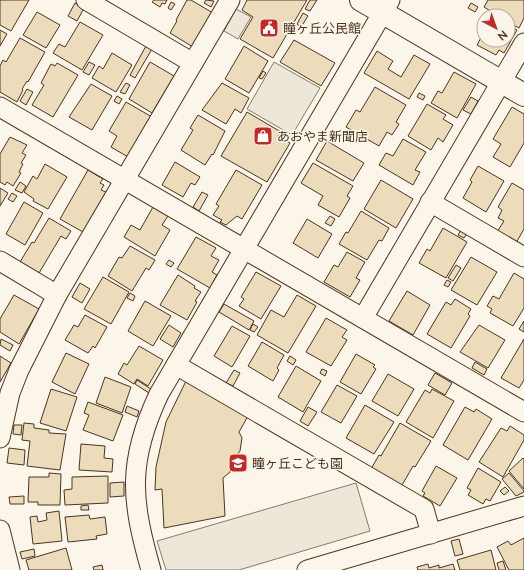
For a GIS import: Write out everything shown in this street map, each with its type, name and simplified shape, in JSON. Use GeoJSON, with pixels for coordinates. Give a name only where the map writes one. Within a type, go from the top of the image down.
{"type":"FeatureCollection","features":[{"type":"Feature","properties":{"kind":"street"},"geometry":{"type":"LineString","coordinates":[[86,0],[193,63]]}},
{"type":"Feature","properties":{"kind":"street"},"geometry":{"type":"LineString","coordinates":[[0,438],[2,412],[19,370],[57,295],[230,0]]}},
{"type":"Feature","properties":{"kind":"street"},"geometry":{"type":"LineString","coordinates":[[360,0],[386,6],[501,82],[524,95]]}},
{"type":"Feature","properties":{"kind":"street"},"geometry":{"type":"LineString","coordinates":[[151,570],[135,504],[135,476],[139,448],[147,420],[176,365],[386,6]]}},
{"type":"Feature","properties":{"kind":"street"},"geometry":{"type":"LineString","coordinates":[[363,318],[524,43]]}},
{"type":"Feature","properties":{"kind":"street"},"geometry":{"type":"LineString","coordinates":[[0,106],[524,412]]}},
{"type":"Feature","properties":{"kind":"street"},"geometry":{"type":"LineString","coordinates":[[430,202],[524,257]]}},
{"type":"Feature","properties":{"kind":"street"},"geometry":{"type":"LineString","coordinates":[[0,261],[57,295]]}},
{"type":"Feature","properties":{"kind":"street"},"geometry":{"type":"LineString","coordinates":[[176,365],[424,509],[431,534]]}},
{"type":"Feature","properties":{"kind":"street"},"geometry":{"type":"LineString","coordinates":[[307,570],[524,506]]}},
{"type":"Feature","properties":{"kind":"street"},"geometry":{"type":"LineString","coordinates":[[0,530],[10,570]]}},
{"type":"Feature","properties":{"kind":"shaded area"},"geometry":{"type":"Polygon","coordinates":[[[236,9],[251,17],[238,39],[224,31],[236,9]]]}},
{"type":"Feature","properties":{"kind":"shaded area"},"geometry":{"type":"Polygon","coordinates":[[[274,62],[320,88],[292,135],[247,109],[274,62]]]}},
{"type":"Feature","properties":{"kind":"shaded area"},"geometry":{"type":"Polygon","coordinates":[[[356,483],[370,531],[239,570],[166,570],[157,541],[356,483]]]}},
{"type":"Feature","properties":{"kind":"building"},"geometry":{"type":"Polygon","coordinates":[[[0,0],[29,0],[11,31],[0,25],[0,0]]]}},
{"type":"Feature","properties":{"kind":"building"},"geometry":{"type":"Polygon","coordinates":[[[154,0],[167,0],[165,4],[162,3],[160,7],[152,2],[154,0]]]}},
{"type":"Feature","properties":{"kind":"building"},"geometry":{"type":"Polygon","coordinates":[[[187,0],[191,0],[213,13],[193,47],[170,33],[187,0]]]}},
{"type":"Feature","properties":{"kind":"building"},"geometry":{"type":"Polygon","coordinates":[[[206,0],[214,1],[211,7],[204,3],[206,0]]]}},
{"type":"Feature","properties":{"kind":"building","name":"瞳ヶ丘公民館"},"geometry":{"type":"Polygon","coordinates":[[[247,0],[307,0],[273,58],[240,39],[253,17],[242,10],[247,0]]]}},
{"type":"Feature","properties":{"kind":"building"},"geometry":{"type":"Polygon","coordinates":[[[310,0],[317,0],[310,11],[305,9],[310,0]]]}},
{"type":"Feature","properties":{"kind":"building"},"geometry":{"type":"Polygon","coordinates":[[[488,0],[524,0],[524,18],[519,28],[516,26],[516,8],[484,7],[488,0]]]}},
{"type":"Feature","properties":{"kind":"building"},"geometry":{"type":"Polygon","coordinates":[[[171,2],[175,4],[171,10],[168,8],[171,2]]]}},
{"type":"Feature","properties":{"kind":"building"},"geometry":{"type":"Polygon","coordinates":[[[75,3],[84,8],[77,21],[68,16],[75,3]]]}},
{"type":"Feature","properties":{"kind":"building"},"geometry":{"type":"Polygon","coordinates":[[[471,3],[478,7],[476,8],[475,12],[468,8],[471,3]]]}},
{"type":"Feature","properties":{"kind":"building"},"geometry":{"type":"Polygon","coordinates":[[[37,12],[60,25],[46,48],[23,35],[37,12]]]}},
{"type":"Feature","properties":{"kind":"building"},"geometry":{"type":"Polygon","coordinates":[[[303,13],[308,16],[301,27],[297,24],[303,13]]]}},
{"type":"Feature","properties":{"kind":"building"},"geometry":{"type":"Polygon","coordinates":[[[80,22],[103,35],[82,70],[53,53],[59,44],[65,47],[80,22]]]}},
{"type":"Feature","properties":{"kind":"building"},"geometry":{"type":"Polygon","coordinates":[[[0,30],[7,34],[0,46],[0,30]]]}},
{"type":"Feature","properties":{"kind":"building"},"geometry":{"type":"Polygon","coordinates":[[[20,38],[45,52],[28,82],[27,81],[22,89],[23,90],[17,102],[0,92],[0,66],[3,60],[6,62],[20,38]]]}},
{"type":"Feature","properties":{"kind":"building"},"geometry":{"type":"Polygon","coordinates":[[[294,40],[335,63],[321,86],[280,62],[294,40]]]}},
{"type":"Feature","properties":{"kind":"building"},"geometry":{"type":"Polygon","coordinates":[[[146,46],[152,49],[135,78],[130,75],[146,46]]]}},
{"type":"Feature","properties":{"kind":"building"},"geometry":{"type":"Polygon","coordinates":[[[244,46],[268,61],[249,93],[225,79],[244,46]]]}},
{"type":"Feature","properties":{"kind":"building"},"geometry":{"type":"Polygon","coordinates":[[[483,48],[507,48],[504,53],[499,50],[496,55],[483,48]]]}},
{"type":"Feature","properties":{"kind":"building"},"geometry":{"type":"Polygon","coordinates":[[[377,51],[393,61],[388,69],[401,77],[414,55],[430,64],[409,99],[364,73],[377,51]]]}},
{"type":"Feature","properties":{"kind":"building"},"geometry":{"type":"Polygon","coordinates":[[[112,53],[132,65],[116,92],[92,78],[99,66],[103,69],[112,53]]]}},
{"type":"Feature","properties":{"kind":"building"},"geometry":{"type":"Polygon","coordinates":[[[89,62],[95,65],[89,75],[83,72],[89,62]]]}},
{"type":"Feature","properties":{"kind":"building"},"geometry":{"type":"Polygon","coordinates":[[[150,62],[174,76],[152,113],[129,99],[150,62]]]}},
{"type":"Feature","properties":{"kind":"building"},"geometry":{"type":"Polygon","coordinates":[[[57,63],[78,75],[53,117],[32,105],[44,85],[41,83],[51,64],[55,66],[57,63]]]}},
{"type":"Feature","properties":{"kind":"building"},"geometry":{"type":"Polygon","coordinates":[[[263,71],[266,73],[262,79],[259,78],[263,71]]]}},
{"type":"Feature","properties":{"kind":"building"},"geometry":{"type":"Polygon","coordinates":[[[454,72],[476,84],[457,118],[431,103],[438,91],[442,93],[454,72]]]}},
{"type":"Feature","properties":{"kind":"building"},"geometry":{"type":"Polygon","coordinates":[[[126,83],[130,85],[125,94],[120,92],[126,83]]]}},
{"type":"Feature","properties":{"kind":"building"},"geometry":{"type":"Polygon","coordinates":[[[222,83],[249,98],[241,113],[235,109],[226,124],[202,110],[222,83]]]}},
{"type":"Feature","properties":{"kind":"building"},"geometry":{"type":"Polygon","coordinates":[[[91,84],[112,96],[92,130],[69,117],[91,84]]]}},
{"type":"Feature","properties":{"kind":"building"},"geometry":{"type":"Polygon","coordinates":[[[375,87],[406,105],[396,122],[399,124],[392,135],[387,132],[379,146],[346,127],[356,110],[360,112],[375,87]]]}},
{"type":"Feature","properties":{"kind":"building"},"geometry":{"type":"Polygon","coordinates":[[[27,89],[33,92],[26,105],[20,101],[27,89]]]}},
{"type":"Feature","properties":{"kind":"building"},"geometry":{"type":"Polygon","coordinates":[[[419,93],[425,96],[423,100],[417,97],[419,93]]]}},
{"type":"Feature","properties":{"kind":"building"},"geometry":{"type":"Polygon","coordinates":[[[117,96],[122,99],[119,104],[114,101],[117,96]]]}},
{"type":"Feature","properties":{"kind":"building"},"geometry":{"type":"Polygon","coordinates":[[[471,97],[478,101],[471,114],[463,110],[471,97]]]}},
{"type":"Feature","properties":{"kind":"building"},"geometry":{"type":"Polygon","coordinates":[[[126,102],[152,117],[128,157],[111,147],[117,136],[109,131],[126,102]]]}},
{"type":"Feature","properties":{"kind":"building"},"geometry":{"type":"Polygon","coordinates":[[[427,104],[446,115],[443,119],[453,125],[443,142],[438,138],[431,150],[408,136],[427,104]]]}},
{"type":"Feature","properties":{"kind":"building"},"geometry":{"type":"Polygon","coordinates":[[[512,107],[524,114],[524,143],[510,167],[493,157],[501,144],[493,139],[512,107]]]}},
{"type":"Feature","properties":{"kind":"building"},"geometry":{"type":"Polygon","coordinates":[[[247,112],[281,132],[278,136],[290,143],[267,182],[221,156],[247,112]]]}},
{"type":"Feature","properties":{"kind":"building"},"geometry":{"type":"Polygon","coordinates":[[[198,115],[225,131],[213,155],[212,154],[205,165],[181,150],[193,130],[190,128],[198,115]]]}},
{"type":"Feature","properties":{"kind":"building"},"geometry":{"type":"Polygon","coordinates":[[[10,137],[27,145],[22,153],[26,155],[21,163],[23,164],[19,172],[21,173],[13,186],[7,182],[5,185],[0,182],[0,154],[10,137]]]}},
{"type":"Feature","properties":{"kind":"building"},"geometry":{"type":"Polygon","coordinates":[[[403,139],[426,152],[415,170],[420,172],[413,185],[379,165],[386,153],[393,156],[403,139]]]}},
{"type":"Feature","properties":{"kind":"building"},"geometry":{"type":"Polygon","coordinates":[[[327,141],[364,163],[353,181],[316,160],[327,141]]]}},
{"type":"Feature","properties":{"kind":"building"},"geometry":{"type":"Polygon","coordinates":[[[175,162],[200,177],[195,185],[191,183],[183,197],[162,185],[175,162]]]}},
{"type":"Feature","properties":{"kind":"building"},"geometry":{"type":"Polygon","coordinates":[[[313,163],[353,186],[347,196],[350,198],[339,217],[318,205],[323,196],[301,183],[313,163]]]}},
{"type":"Feature","properties":{"kind":"building"},"geometry":{"type":"Polygon","coordinates":[[[45,164],[67,177],[48,209],[33,201],[34,199],[24,192],[33,176],[37,179],[45,164]]]}},
{"type":"Feature","properties":{"kind":"building"},"geometry":{"type":"Polygon","coordinates":[[[478,166],[504,181],[486,212],[463,198],[472,182],[470,180],[478,166]]]}},
{"type":"Feature","properties":{"kind":"building"},"geometry":{"type":"Polygon","coordinates":[[[88,170],[103,179],[100,183],[104,185],[101,190],[106,192],[83,232],[60,219],[88,170]]]}},
{"type":"Feature","properties":{"kind":"building"},"geometry":{"type":"Polygon","coordinates":[[[236,170],[262,185],[242,219],[237,216],[226,225],[220,222],[222,220],[213,215],[219,206],[216,204],[236,170]]]}},
{"type":"Feature","properties":{"kind":"building"},"geometry":{"type":"Polygon","coordinates":[[[381,180],[413,199],[396,228],[364,209],[381,180]]]}},
{"type":"Feature","properties":{"kind":"building"},"geometry":{"type":"Polygon","coordinates":[[[20,182],[26,186],[22,193],[15,190],[20,182]]]}},
{"type":"Feature","properties":{"kind":"building"},"geometry":{"type":"Polygon","coordinates":[[[512,183],[524,190],[524,229],[516,243],[497,232],[504,221],[498,218],[502,210],[498,207],[512,183]]]}},
{"type":"Feature","properties":{"kind":"building"},"geometry":{"type":"Polygon","coordinates":[[[0,188],[8,193],[0,206],[0,188]]]}},
{"type":"Feature","properties":{"kind":"building"},"geometry":{"type":"Polygon","coordinates":[[[202,192],[208,195],[199,211],[193,207],[202,192]]]}},
{"type":"Feature","properties":{"kind":"building"},"geometry":{"type":"Polygon","coordinates":[[[12,193],[17,196],[13,202],[8,199],[12,193]]]}},
{"type":"Feature","properties":{"kind":"building"},"geometry":{"type":"Polygon","coordinates":[[[24,202],[43,213],[25,245],[6,234],[24,202]]]}},
{"type":"Feature","properties":{"kind":"building"},"geometry":{"type":"Polygon","coordinates":[[[153,207],[168,216],[162,225],[170,230],[155,256],[124,237],[131,225],[140,230],[153,207]]]}},
{"type":"Feature","properties":{"kind":"building"},"geometry":{"type":"Polygon","coordinates":[[[361,211],[389,228],[382,241],[379,240],[367,260],[339,244],[346,232],[348,233],[361,211]]]}},
{"type":"Feature","properties":{"kind":"building"},"geometry":{"type":"Polygon","coordinates":[[[330,216],[335,219],[331,226],[325,223],[330,216]]]}},
{"type":"Feature","properties":{"kind":"building"},"geometry":{"type":"Polygon","coordinates":[[[49,218],[71,231],[66,239],[61,236],[39,273],[20,262],[32,242],[34,243],[49,218]]]}},
{"type":"Feature","properties":{"kind":"building"},"geometry":{"type":"Polygon","coordinates":[[[307,219],[332,234],[318,258],[293,243],[307,219]]]}},
{"type":"Feature","properties":{"kind":"building"},"geometry":{"type":"Polygon","coordinates":[[[443,228],[467,242],[446,278],[419,263],[427,249],[430,251],[443,228]]]}},
{"type":"Feature","properties":{"kind":"building"},"geometry":{"type":"Polygon","coordinates":[[[461,230],[467,233],[464,238],[458,235],[461,230]]]}},
{"type":"Feature","properties":{"kind":"building"},"geometry":{"type":"Polygon","coordinates":[[[196,237],[216,248],[211,256],[219,260],[212,272],[217,275],[210,288],[177,269],[196,237]]]}},
{"type":"Feature","properties":{"kind":"building"},"geometry":{"type":"Polygon","coordinates":[[[130,246],[155,260],[149,270],[146,268],[132,291],[108,276],[119,257],[122,258],[130,246]]]}},
{"type":"Feature","properties":{"kind":"building"},"geometry":{"type":"Polygon","coordinates":[[[347,252],[365,262],[356,278],[360,280],[350,297],[324,282],[334,265],[338,267],[347,252]]]}},
{"type":"Feature","properties":{"kind":"building"},"geometry":{"type":"Polygon","coordinates":[[[471,257],[497,272],[477,305],[451,290],[471,257]]]}},
{"type":"Feature","properties":{"kind":"building"},"geometry":{"type":"Polygon","coordinates":[[[169,260],[174,263],[171,267],[166,264],[169,260]]]}},
{"type":"Feature","properties":{"kind":"building"},"geometry":{"type":"Polygon","coordinates":[[[456,265],[461,268],[453,281],[448,278],[456,265]]]}},
{"type":"Feature","properties":{"kind":"building"},"geometry":{"type":"Polygon","coordinates":[[[256,272],[281,286],[261,319],[239,306],[244,299],[241,297],[256,272]]]}},
{"type":"Feature","properties":{"kind":"building"},"geometry":{"type":"Polygon","coordinates":[[[514,273],[524,279],[524,308],[513,326],[490,313],[492,309],[487,306],[493,296],[499,299],[514,273]]]}},
{"type":"Feature","properties":{"kind":"building"},"geometry":{"type":"Polygon","coordinates":[[[178,275],[195,286],[194,288],[201,292],[195,301],[197,302],[187,320],[160,305],[178,275]]]}},
{"type":"Feature","properties":{"kind":"building"},"geometry":{"type":"Polygon","coordinates":[[[103,277],[129,292],[111,324],[84,309],[103,277]]]}},
{"type":"Feature","properties":{"kind":"building"},"geometry":{"type":"Polygon","coordinates":[[[447,280],[451,282],[448,287],[444,285],[447,280]]]}},
{"type":"Feature","properties":{"kind":"building"},"geometry":{"type":"Polygon","coordinates":[[[80,283],[90,289],[82,303],[72,297],[80,283]]]}},
{"type":"Feature","properties":{"kind":"building"},"geometry":{"type":"Polygon","coordinates":[[[407,291],[430,305],[413,335],[389,321],[407,291]]]}},
{"type":"Feature","properties":{"kind":"building"},"geometry":{"type":"Polygon","coordinates":[[[130,293],[135,296],[133,301],[127,298],[130,293]]]}},
{"type":"Feature","properties":{"kind":"building"},"geometry":{"type":"Polygon","coordinates":[[[14,295],[39,309],[19,344],[0,332],[0,319],[14,295]]]}},
{"type":"Feature","properties":{"kind":"building"},"geometry":{"type":"Polygon","coordinates":[[[297,295],[316,306],[288,353],[257,335],[271,310],[284,317],[297,295]]]}},
{"type":"Feature","properties":{"kind":"building"},"geometry":{"type":"Polygon","coordinates":[[[455,299],[471,309],[468,314],[470,316],[451,348],[427,334],[446,302],[451,305],[455,299]]]}},
{"type":"Feature","properties":{"kind":"building"},"geometry":{"type":"Polygon","coordinates":[[[145,301],[171,316],[153,346],[128,331],[145,301]]]}},
{"type":"Feature","properties":{"kind":"building"},"geometry":{"type":"Polygon","coordinates":[[[224,304],[254,321],[249,330],[219,312],[224,304]]]}},
{"type":"Feature","properties":{"kind":"building"},"geometry":{"type":"Polygon","coordinates":[[[85,315],[107,327],[95,348],[93,346],[88,353],[65,340],[74,325],[78,327],[85,315]]]}},
{"type":"Feature","properties":{"kind":"building"},"geometry":{"type":"Polygon","coordinates":[[[326,318],[347,330],[342,337],[347,340],[331,366],[306,352],[326,318]]]}},
{"type":"Feature","properties":{"kind":"building"},"geometry":{"type":"Polygon","coordinates":[[[524,321],[524,332],[519,329],[524,321]]]}},
{"type":"Feature","properties":{"kind":"building"},"geometry":{"type":"Polygon","coordinates":[[[253,324],[258,327],[254,332],[250,330],[253,324]]]}},
{"type":"Feature","properties":{"kind":"building"},"geometry":{"type":"Polygon","coordinates":[[[169,325],[181,333],[173,347],[160,339],[169,325]]]}},
{"type":"Feature","properties":{"kind":"building"},"geometry":{"type":"Polygon","coordinates":[[[479,325],[505,340],[488,368],[460,352],[479,325]]]}},
{"type":"Feature","properties":{"kind":"building"},"geometry":{"type":"Polygon","coordinates":[[[232,326],[250,336],[232,367],[214,356],[232,326]]]}},
{"type":"Feature","properties":{"kind":"building"},"geometry":{"type":"Polygon","coordinates":[[[1,339],[13,345],[10,351],[0,345],[1,339]]]}},
{"type":"Feature","properties":{"kind":"building"},"geometry":{"type":"Polygon","coordinates":[[[524,339],[524,380],[519,388],[501,378],[524,339]]]}},
{"type":"Feature","properties":{"kind":"building"},"geometry":{"type":"Polygon","coordinates":[[[262,342],[284,355],[277,368],[279,370],[273,381],[248,366],[262,342]]]}},
{"type":"Feature","properties":{"kind":"building"},"geometry":{"type":"Polygon","coordinates":[[[139,346],[163,360],[148,386],[137,379],[134,384],[118,374],[124,363],[127,365],[139,346]]]}},
{"type":"Feature","properties":{"kind":"building"},"geometry":{"type":"Polygon","coordinates":[[[66,353],[89,364],[75,394],[52,382],[66,353]]]}},
{"type":"Feature","properties":{"kind":"building"},"geometry":{"type":"Polygon","coordinates":[[[356,354],[375,365],[373,367],[376,369],[361,394],[340,382],[356,354]]]}},
{"type":"Feature","properties":{"kind":"building"},"geometry":{"type":"Polygon","coordinates":[[[0,356],[11,363],[0,382],[0,356]]]}},
{"type":"Feature","properties":{"kind":"building"},"geometry":{"type":"Polygon","coordinates":[[[290,356],[296,360],[293,365],[287,361],[290,356]]]}},
{"type":"Feature","properties":{"kind":"building"},"geometry":{"type":"Polygon","coordinates":[[[475,362],[487,369],[484,375],[472,368],[475,362]]]}},
{"type":"Feature","properties":{"kind":"building"},"geometry":{"type":"Polygon","coordinates":[[[296,366],[321,381],[303,412],[278,397],[296,366]]]}},
{"type":"Feature","properties":{"kind":"building"},"geometry":{"type":"Polygon","coordinates":[[[322,369],[327,371],[325,376],[320,373],[322,369]]]}},
{"type":"Feature","properties":{"kind":"building"},"geometry":{"type":"Polygon","coordinates":[[[234,370],[240,373],[233,386],[226,383],[234,370]]]}},
{"type":"Feature","properties":{"kind":"building"},"geometry":{"type":"Polygon","coordinates":[[[435,373],[452,383],[445,395],[428,385],[435,373]]]}},
{"type":"Feature","properties":{"kind":"building"},"geometry":{"type":"Polygon","coordinates":[[[388,374],[414,389],[398,416],[372,401],[388,374]]]}},
{"type":"Feature","properties":{"kind":"building"},"geometry":{"type":"Polygon","coordinates":[[[105,377],[131,387],[122,413],[96,403],[105,377]]]}},
{"type":"Feature","properties":{"kind":"building"},"geometry":{"type":"Polygon","coordinates":[[[137,380],[151,389],[149,393],[135,384],[137,380]]]}},
{"type":"Feature","properties":{"kind":"building"},"geometry":{"type":"Polygon","coordinates":[[[186,381],[248,416],[239,432],[242,438],[240,451],[236,456],[230,459],[230,472],[223,478],[225,516],[164,528],[162,489],[155,490],[156,467],[166,422],[186,381]]]}},
{"type":"Feature","properties":{"kind":"building"},"geometry":{"type":"Polygon","coordinates":[[[337,385],[357,396],[341,423],[321,412],[337,385]]]}},
{"type":"Feature","properties":{"kind":"building"},"geometry":{"type":"Polygon","coordinates":[[[51,389],[77,397],[66,431],[40,423],[51,389]]]}},
{"type":"Feature","properties":{"kind":"building"},"geometry":{"type":"Polygon","coordinates":[[[432,389],[454,401],[433,438],[406,422],[425,390],[430,393],[432,389]]]}},
{"type":"Feature","properties":{"kind":"building"},"geometry":{"type":"Polygon","coordinates":[[[88,402],[123,415],[113,441],[83,430],[89,415],[84,413],[88,402]]]}},
{"type":"Feature","properties":{"kind":"building"},"geometry":{"type":"Polygon","coordinates":[[[365,405],[394,422],[374,454],[346,438],[365,405]]]}},
{"type":"Feature","properties":{"kind":"building"},"geometry":{"type":"Polygon","coordinates":[[[127,406],[139,411],[137,417],[125,412],[127,406]]]}},
{"type":"Feature","properties":{"kind":"building"},"geometry":{"type":"Polygon","coordinates":[[[308,407],[317,412],[308,426],[300,421],[308,407]]]}},
{"type":"Feature","properties":{"kind":"building"},"geometry":{"type":"Polygon","coordinates":[[[465,407],[474,412],[476,409],[492,419],[468,460],[443,445],[465,407]]]}},
{"type":"Feature","properties":{"kind":"building"},"geometry":{"type":"Polygon","coordinates":[[[24,423],[34,424],[34,428],[49,430],[49,433],[66,434],[60,470],[27,466],[30,441],[22,440],[24,423]]]}},
{"type":"Feature","properties":{"kind":"building"},"geometry":{"type":"Polygon","coordinates":[[[400,423],[431,441],[415,467],[413,466],[401,487],[371,469],[379,455],[381,456],[400,423]]]}},
{"type":"Feature","properties":{"kind":"building"},"geometry":{"type":"Polygon","coordinates":[[[14,425],[22,425],[21,435],[13,434],[14,425]]]}},
{"type":"Feature","properties":{"kind":"building"},"geometry":{"type":"Polygon","coordinates":[[[510,426],[524,435],[524,440],[503,477],[479,462],[501,428],[507,431],[510,426]]]}},
{"type":"Feature","properties":{"kind":"building"},"geometry":{"type":"Polygon","coordinates":[[[81,444],[105,446],[104,458],[113,459],[112,472],[79,470],[81,444]]]}},
{"type":"Feature","properties":{"kind":"building"},"geometry":{"type":"Polygon","coordinates":[[[9,448],[25,450],[24,465],[7,463],[9,448]]]}},
{"type":"Feature","properties":{"kind":"building"},"geometry":{"type":"Polygon","coordinates":[[[523,458],[524,459],[524,489],[509,471],[523,458]]]}},
{"type":"Feature","properties":{"kind":"building"},"geometry":{"type":"Polygon","coordinates":[[[436,466],[457,478],[440,506],[423,496],[425,493],[422,491],[436,466]]]}},
{"type":"Feature","properties":{"kind":"building"},"geometry":{"type":"Polygon","coordinates":[[[478,468],[501,482],[490,501],[486,499],[483,504],[468,495],[471,490],[467,488],[478,468]]]}},
{"type":"Feature","properties":{"kind":"building"},"geometry":{"type":"Polygon","coordinates":[[[49,473],[61,474],[60,505],[38,505],[38,502],[28,502],[29,477],[49,477],[49,473]]]}},
{"type":"Feature","properties":{"kind":"building"},"geometry":{"type":"Polygon","coordinates":[[[509,473],[524,492],[516,496],[502,479],[509,473]]]}},
{"type":"Feature","properties":{"kind":"building"},"geometry":{"type":"Polygon","coordinates":[[[108,476],[108,503],[65,505],[64,490],[72,489],[72,477],[108,476]]]}},
{"type":"Feature","properties":{"kind":"building"},"geometry":{"type":"Polygon","coordinates":[[[124,482],[124,496],[110,497],[110,483],[124,482]]]}},
{"type":"Feature","properties":{"kind":"building"},"geometry":{"type":"Polygon","coordinates":[[[505,487],[509,491],[504,495],[500,491],[505,487]]]}},
{"type":"Feature","properties":{"kind":"building"},"geometry":{"type":"Polygon","coordinates":[[[24,496],[24,504],[10,504],[9,497],[24,496]]]}},
{"type":"Feature","properties":{"kind":"building"},"geometry":{"type":"Polygon","coordinates":[[[88,505],[89,510],[81,510],[81,506],[88,505]]]}},
{"type":"Feature","properties":{"kind":"building"},"geometry":{"type":"Polygon","coordinates":[[[59,511],[62,541],[33,544],[30,517],[37,516],[38,522],[47,520],[46,513],[59,511]]]}},
{"type":"Feature","properties":{"kind":"building"},"geometry":{"type":"Polygon","coordinates":[[[89,515],[90,519],[105,517],[107,534],[96,536],[97,539],[68,542],[65,517],[89,515]]]}},
{"type":"Feature","properties":{"kind":"building"},"geometry":{"type":"Polygon","coordinates":[[[524,538],[524,570],[509,570],[497,547],[508,541],[511,545],[524,538]]]}},
{"type":"Feature","properties":{"kind":"building"},"geometry":{"type":"Polygon","coordinates":[[[459,539],[463,554],[455,556],[451,541],[459,539]]]}},
{"type":"Feature","properties":{"kind":"building"},"geometry":{"type":"Polygon","coordinates":[[[66,548],[72,570],[29,570],[26,560],[66,548]]]}},
{"type":"Feature","properties":{"kind":"building"},"geometry":{"type":"Polygon","coordinates":[[[34,549],[35,556],[22,559],[20,552],[34,549]]]}},
{"type":"Feature","properties":{"kind":"building"},"geometry":{"type":"Polygon","coordinates":[[[491,550],[496,570],[460,570],[457,560],[491,550]]]}},
{"type":"Feature","properties":{"kind":"building"},"geometry":{"type":"Polygon","coordinates":[[[503,561],[506,570],[499,570],[497,563],[503,561]]]}},
{"type":"Feature","properties":{"kind":"building"},"geometry":{"type":"Polygon","coordinates":[[[428,564],[429,568],[439,565],[439,568],[453,564],[455,570],[418,570],[417,567],[428,564]]]}},
{"type":"Feature","properties":{"kind":"building"},"geometry":{"type":"Polygon","coordinates":[[[102,565],[103,570],[94,570],[93,567],[102,565]]]}},
{"type":"Feature","properties":{"kind":"place","name":"瞳ヶ丘公民館"},"geometry":{"type":"Point","coordinates":[269,28]}},
{"type":"Feature","properties":{"kind":"place","name":"あおやま新聞店"},"geometry":{"type":"Point","coordinates":[263,136]}},
{"type":"Feature","properties":{"kind":"place","name":"瞳ヶ丘こども園"},"geometry":{"type":"Point","coordinates":[238,463]}}]}
